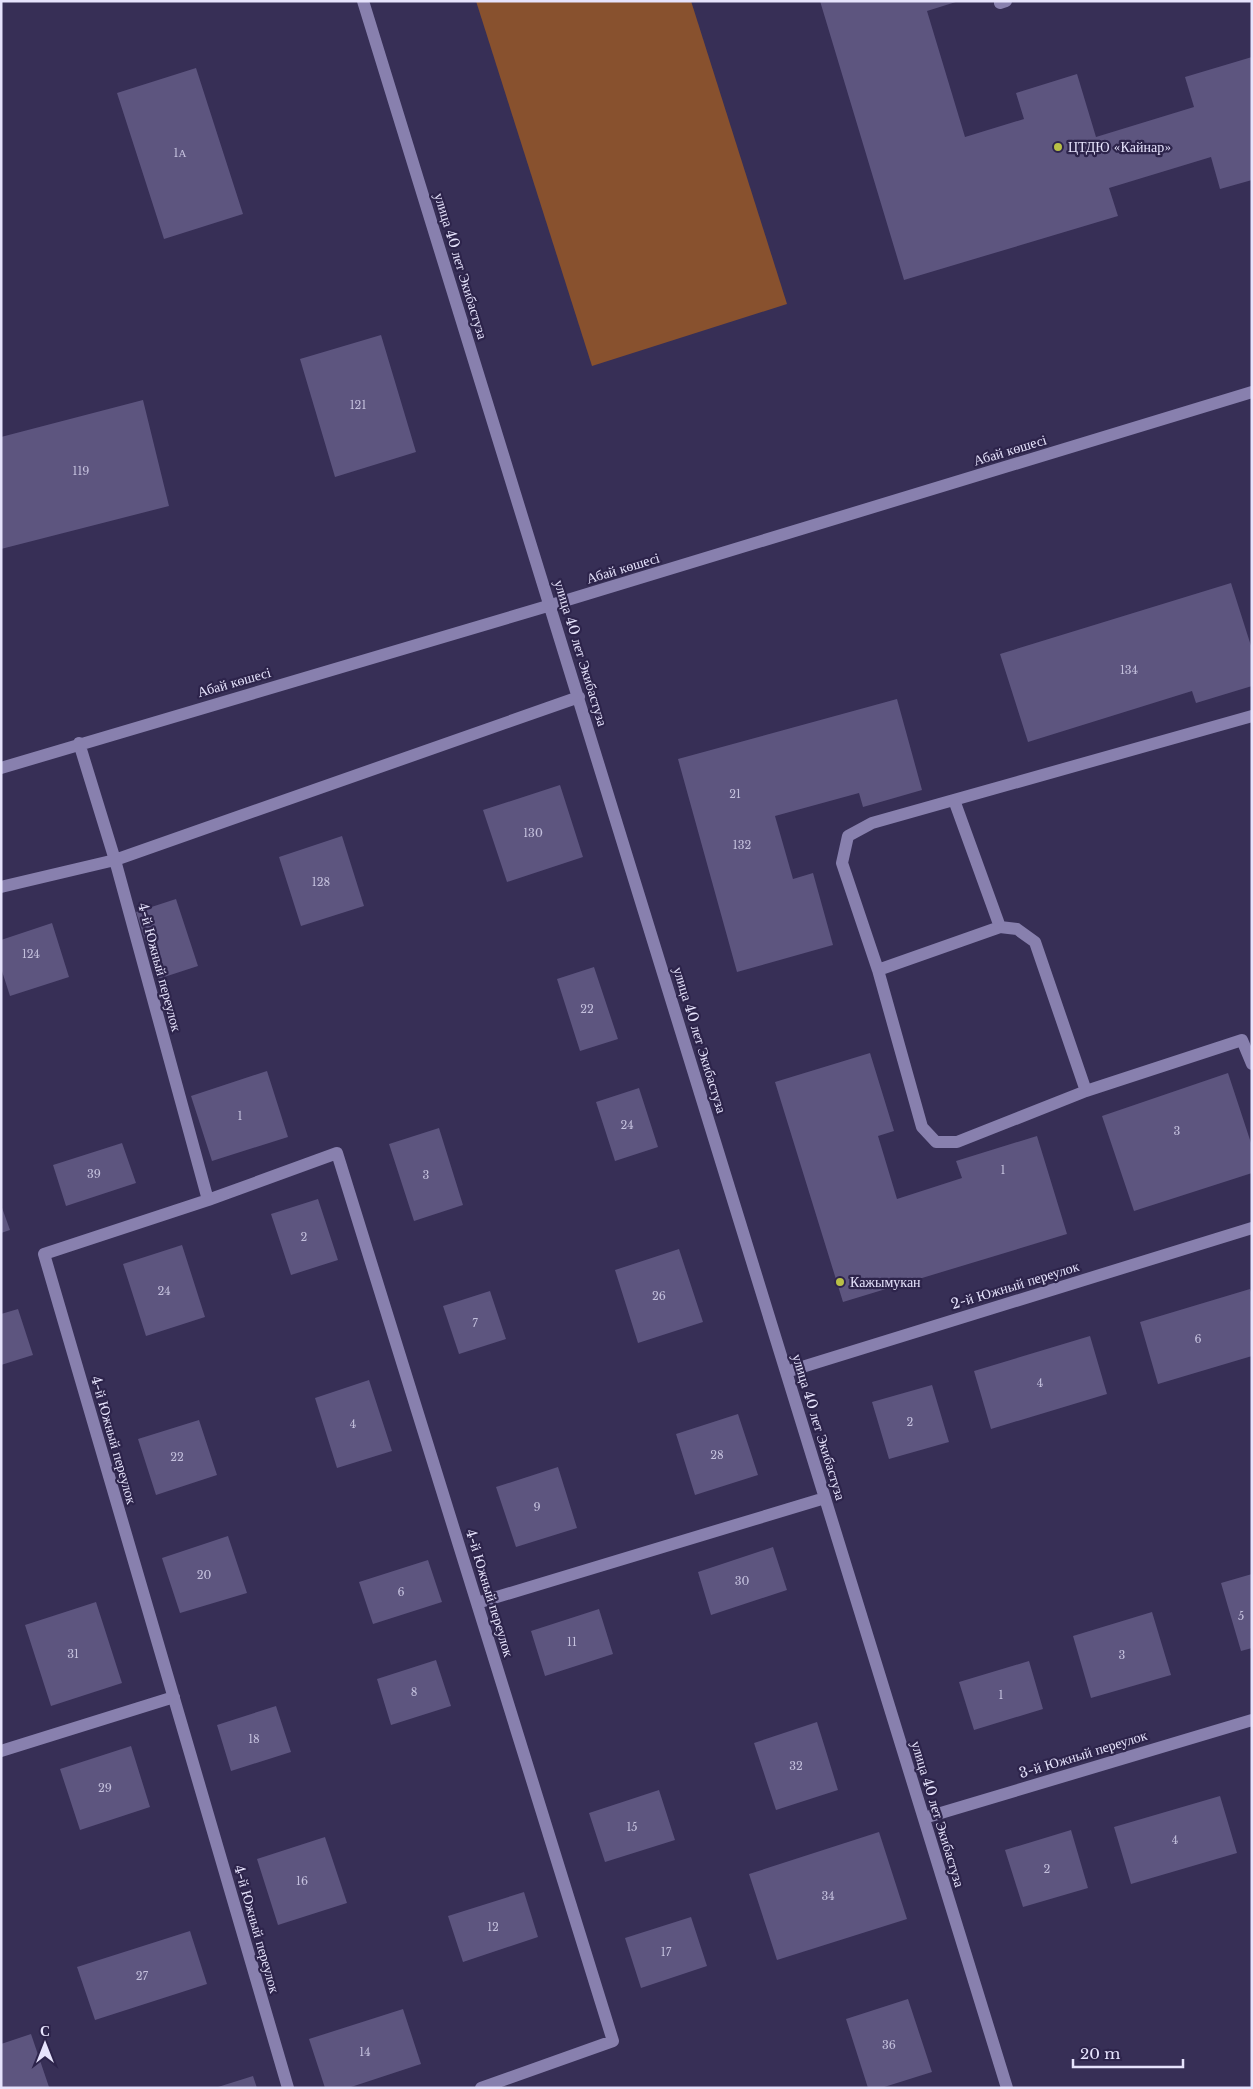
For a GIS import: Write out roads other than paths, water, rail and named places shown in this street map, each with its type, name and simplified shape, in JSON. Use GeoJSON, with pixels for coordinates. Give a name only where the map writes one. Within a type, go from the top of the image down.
{"type":"FeatureCollection","features":[{"type":"Feature","properties":{"kind":"street","name":"улица 40 лет Экибастуза"},"geometry":{"type":"LineString","coordinates":[[363,1],[551,605],[1007,2088]]}},
{"type":"Feature","properties":{"kind":"street","name":"Абай көшесі"},"geometry":{"type":"LineString","coordinates":[[1,768],[551,605],[1252,392]]}},
{"type":"Feature","properties":{"kind":"street"},"geometry":{"type":"LineString","coordinates":[[1,887],[116,860],[579,697]]}},
{"type":"Feature","properties":{"kind":"street"},"geometry":{"type":"LineString","coordinates":[[1252,716],[872,823],[848,836],[842,863],[878,970],[922,1127],[936,1142],[957,1142],[1086,1091],[1247,1038],[1252,1064]]}},
{"type":"Feature","properties":{"kind":"street","name":"4-й Южный переулок"},"geometry":{"type":"LineString","coordinates":[[79,744],[116,860],[208,1200]]}},
{"type":"Feature","properties":{"kind":"street"},"geometry":{"type":"LineString","coordinates":[[954,800],[1000,927]]}},
{"type":"Feature","properties":{"kind":"street"},"geometry":{"type":"LineString","coordinates":[[878,970],[1000,927],[1017,929],[1035,942],[1086,1091]]}},
{"type":"Feature","properties":{"kind":"street","name":"4-й Южный переулок"},"geometry":{"type":"LineString","coordinates":[[288,2088],[44,1254],[208,1200],[337,1153],[613,2040],[481,2088]]}},
{"type":"Feature","properties":{"kind":"street","name":"2-й Южный переулок"},"geometry":{"type":"LineString","coordinates":[[786,1372],[1252,1228]]}},
{"type":"Feature","properties":{"kind":"street"},"geometry":{"type":"LineString","coordinates":[[477,1603],[826,1498]]}},
{"type":"Feature","properties":{"kind":"street"},"geometry":{"type":"LineString","coordinates":[[1,1751],[174,1697]]}},
{"type":"Feature","properties":{"kind":"street","name":"3-й Южный переулок"},"geometry":{"type":"LineString","coordinates":[[924,1818],[1252,1720]]}},
{"type":"Feature","properties":{"kind":"place","name":"ЦТДЮ «Кайнар»"},"geometry":{"type":"Point","coordinates":[1058,147]}},
{"type":"Feature","properties":{"kind":"place","name":"Кажымукан"},"geometry":{"type":"Point","coordinates":[840,1282]}}]}
